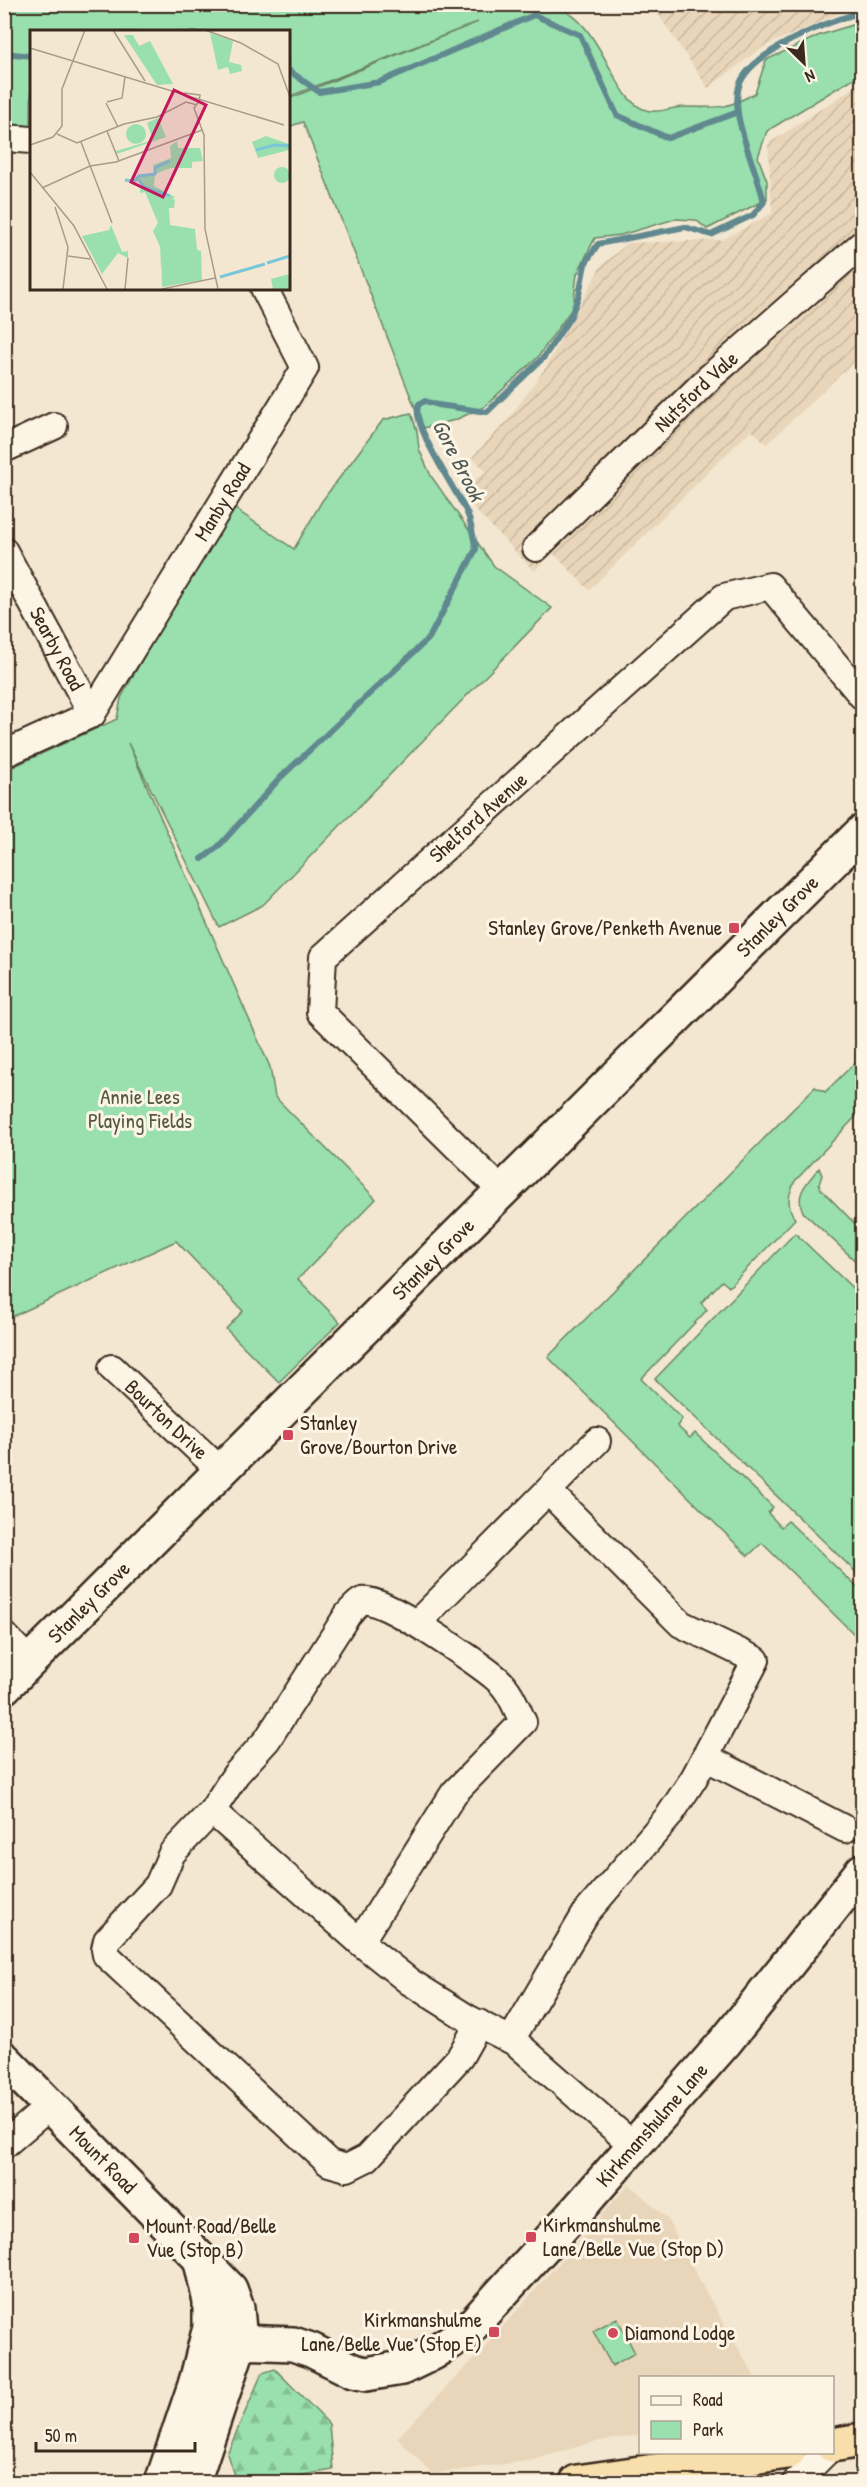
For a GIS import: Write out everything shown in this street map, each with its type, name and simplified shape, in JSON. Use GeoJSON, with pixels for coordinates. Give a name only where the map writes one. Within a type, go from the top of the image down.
{"type":"FeatureCollection","features":[{"type":"Feature","properties":{"kind":"highway"},"geometry":{"type":"LineString","coordinates":[[577,2482],[724,2472],[782,2454]]}},
{"type":"Feature","properties":{"kind":"street"},"geometry":{"type":"LineString","coordinates":[[4,138],[30,140]]}},
{"type":"Feature","properties":{"kind":"street","name":"Nutsford Vale"},"geometry":{"type":"LineString","coordinates":[[536,548],[710,377],[862,244]]}},
{"type":"Feature","properties":{"kind":"street","name":"Manby Road"},"geometry":{"type":"LineString","coordinates":[[92,714],[305,368],[265,290]]}},
{"type":"Feature","properties":{"kind":"street"},"geometry":{"type":"LineString","coordinates":[[4,449],[54,426]]}},
{"type":"Feature","properties":{"kind":"street","name":"Searby Road"},"geometry":{"type":"LineString","coordinates":[[4,551],[92,714]]}},
{"type":"Feature","properties":{"kind":"street","name":"Shelford Avenue"},"geometry":{"type":"LineString","coordinates":[[502,1191],[320,1012],[323,957],[724,597],[770,586],[862,696]]}},
{"type":"Feature","properties":{"kind":"street"},"geometry":{"type":"LineString","coordinates":[[4,754],[92,714]]}},
{"type":"Feature","properties":{"kind":"street","name":"Stanley Grove"},"geometry":{"type":"LineString","coordinates":[[4,1687],[862,832]]}},
{"type":"Feature","properties":{"kind":"street","name":"Bourton Drive"},"geometry":{"type":"LineString","coordinates":[[112,1368],[221,1471]]}},
{"type":"Feature","properties":{"kind":"street"},"geometry":{"type":"LineString","coordinates":[[417,1623],[597,1442]]}},
{"type":"Feature","properties":{"kind":"street"},"geometry":{"type":"LineString","coordinates":[[511,2040],[586,1913],[669,1816],[705,1757],[756,1660],[681,1624],[548,1491]]}},
{"type":"Feature","properties":{"kind":"street"},"geometry":{"type":"LineString","coordinates":[[360,1942],[454,1793],[523,1722],[512,1697],[498,1680],[417,1623],[374,1600],[362,1601],[348,1614],[267,1740],[236,1773],[212,1811],[172,1853],[158,1885],[107,1940],[106,1955],[329,2163],[347,2168],[367,2158],[460,2057],[479,2023]]}},
{"type":"Feature","properties":{"kind":"street"},"geometry":{"type":"LineString","coordinates":[[4,1635],[30,1662]]}},
{"type":"Feature","properties":{"kind":"street"},"geometry":{"type":"LineString","coordinates":[[705,1757],[845,1829]]}},
{"type":"Feature","properties":{"kind":"street"},"geometry":{"type":"LineString","coordinates":[[212,1811],[360,1942],[410,1982],[511,2040],[634,2146]]}},
{"type":"Feature","properties":{"kind":"street","name":"Kirkmanshulme Lane"},"geometry":{"type":"LineString","coordinates":[[240,2342],[293,2344],[311,2350],[353,2372],[366,2374],[402,2368],[433,2353],[467,2331],[726,2041],[862,1871]]}},
{"type":"Feature","properties":{"kind":"street","name":"Mount Road"},"geometry":{"type":"LineString","coordinates":[[4,2059],[230,2289],[236,2301],[240,2342],[193,2482]]}},
{"type":"Feature","properties":{"kind":"street"},"geometry":{"type":"LineString","coordinates":[[4,2145],[51,2105]]}},
{"type":"Feature","properties":{"kind":"street"},"geometry":{"type":"LineString","coordinates":[[162,2482],[196,2382],[211,2316],[201,2262]]}},
{"type":"Feature","properties":{"kind":"street"},"geometry":{"type":"LineString","coordinates":[[196,2382],[226,2346],[240,2342]]}},
{"type":"Feature","properties":{"kind":"street"},"geometry":{"type":"LineString","coordinates":[[204,2450],[218,2482]]}},
{"type":"Feature","properties":{"kind":"street"},"geometry":{"type":"LineString","coordinates":[[796,2482],[828,2454]]}},
{"type":"Feature","properties":{"kind":"shaded area"},"geometry":{"type":"Polygon","coordinates":[[[862,4],[862,7],[843,12],[763,47],[708,88],[652,5],[862,4]]]}},
{"type":"Feature","properties":{"kind":"shaded area"},"geometry":{"type":"Polygon","coordinates":[[[862,82],[862,354],[767,444],[751,430],[589,590],[553,553],[534,571],[459,493],[486,471],[472,457],[508,420],[546,367],[601,266],[628,243],[722,240],[772,213],[768,144],[862,82]]]}},
{"type":"Feature","properties":{"kind":"shaded area","name":"Diamond Lodge"},"geometry":{"type":"Polygon","coordinates":[[[629,2184],[667,2218],[703,2287],[754,2376],[639,2376],[639,2435],[593,2442],[533,2460],[433,2474],[397,2438],[473,2360],[629,2184]]]}},
{"type":"Feature","properties":{"kind":"green space"},"geometry":{"type":"Polygon","coordinates":[[[546,4],[563,9],[582,25],[597,45],[627,96],[648,111],[679,107],[720,107],[735,103],[755,93],[766,60],[820,35],[862,22],[862,73],[767,131],[758,157],[767,181],[767,199],[707,229],[696,220],[675,219],[621,235],[595,238],[577,274],[573,307],[538,357],[484,407],[455,420],[423,428],[303,122],[290,126],[290,98],[478,22],[290,96],[290,30],[30,30],[30,126],[5,124],[4,5],[520,5],[509,10],[546,4]]]}},
{"type":"Feature","properties":{"kind":"green space","name":"Annie Lees Playing Fields"},"geometry":{"type":"Polygon","coordinates":[[[411,413],[417,431],[419,449],[431,476],[494,566],[552,608],[263,905],[219,927],[128,743],[270,1067],[275,1097],[376,1199],[298,1279],[340,1322],[279,1382],[226,1329],[243,1311],[176,1241],[5,1320],[4,771],[117,719],[121,698],[228,504],[294,549],[322,501],[383,420],[411,413]]]}},
{"type":"Feature","properties":{"kind":"green space"},"geometry":{"type":"Polygon","coordinates":[[[862,1056],[862,1110],[795,1181],[789,1200],[795,1219],[729,1287],[722,1281],[701,1303],[707,1310],[641,1379],[682,1419],[677,1426],[690,1438],[695,1433],[773,1507],[768,1513],[781,1527],[788,1521],[862,1592],[860,1602],[862,1604],[862,1642],[762,1543],[748,1556],[548,1357],[815,1087],[825,1092],[862,1056]]]}},
{"type":"Feature","properties":{"kind":"green space"},"geometry":{"type":"Polygon","coordinates":[[[819,1168],[822,1175],[819,1184],[821,1189],[862,1231],[862,1267],[803,1212],[801,1193],[819,1168]]]}},
{"type":"Feature","properties":{"kind":"green space"},"geometry":{"type":"Polygon","coordinates":[[[795,1233],[862,1297],[862,1578],[655,1379],[795,1233]]]}},
{"type":"Feature","properties":{"kind":"green space"},"geometry":{"type":"Polygon","coordinates":[[[617,2318],[635,2353],[612,2366],[593,2331],[617,2318]]]}},
{"type":"Feature","properties":{"kind":"green space"},"geometry":{"type":"Polygon","coordinates":[[[275,2369],[329,2424],[333,2470],[262,2482],[244,2482],[234,2475],[227,2454],[262,2373],[275,2369]]]}},
{"type":"Feature","properties":{"kind":"waterway","name":"Gore Brook"},"geometry":{"type":"LineString","coordinates":[[202,859],[218,847],[281,777],[429,638],[476,549],[467,513],[427,441],[418,413],[419,404],[425,401],[487,412],[544,357],[571,316],[579,295],[585,264],[598,244],[685,227],[711,235],[753,215],[764,202],[740,125],[737,107],[739,86],[746,73],[774,50],[812,30],[862,12]]}},
{"type":"Feature","properties":{"kind":"waterway"},"geometry":{"type":"LineString","coordinates":[[290,71],[319,92],[380,82],[534,15],[580,35],[617,115],[668,138],[738,112]]}},
{"type":"Feature","properties":{"kind":"waterway"},"geometry":{"type":"LineString","coordinates":[[4,53],[30,56]]}},
{"type":"Feature","properties":{"kind":"place","name":"Stanley Grove/Penketh Avenue"},"geometry":{"type":"Point","coordinates":[734,928]}},
{"type":"Feature","properties":{"kind":"place","name":"Stanley Grove/Bourton Drive"},"geometry":{"type":"Point","coordinates":[288,1435]}},
{"type":"Feature","properties":{"kind":"place","name":"Kirkmanshulme Lane/Belle Vue (Stop D)"},"geometry":{"type":"Point","coordinates":[531,2237]}},
{"type":"Feature","properties":{"kind":"place","name":"Mount Road/Belle Vue (Stop B)"},"geometry":{"type":"Point","coordinates":[134,2238]}},
{"type":"Feature","properties":{"kind":"place","name":"Kirkmanshulme Lane/Belle Vue (Stop E)"},"geometry":{"type":"Point","coordinates":[494,2332]}},
{"type":"Feature","properties":{"kind":"place","name":"Diamond Lodge"},"geometry":{"type":"Point","coordinates":[613,2333]}}]}
